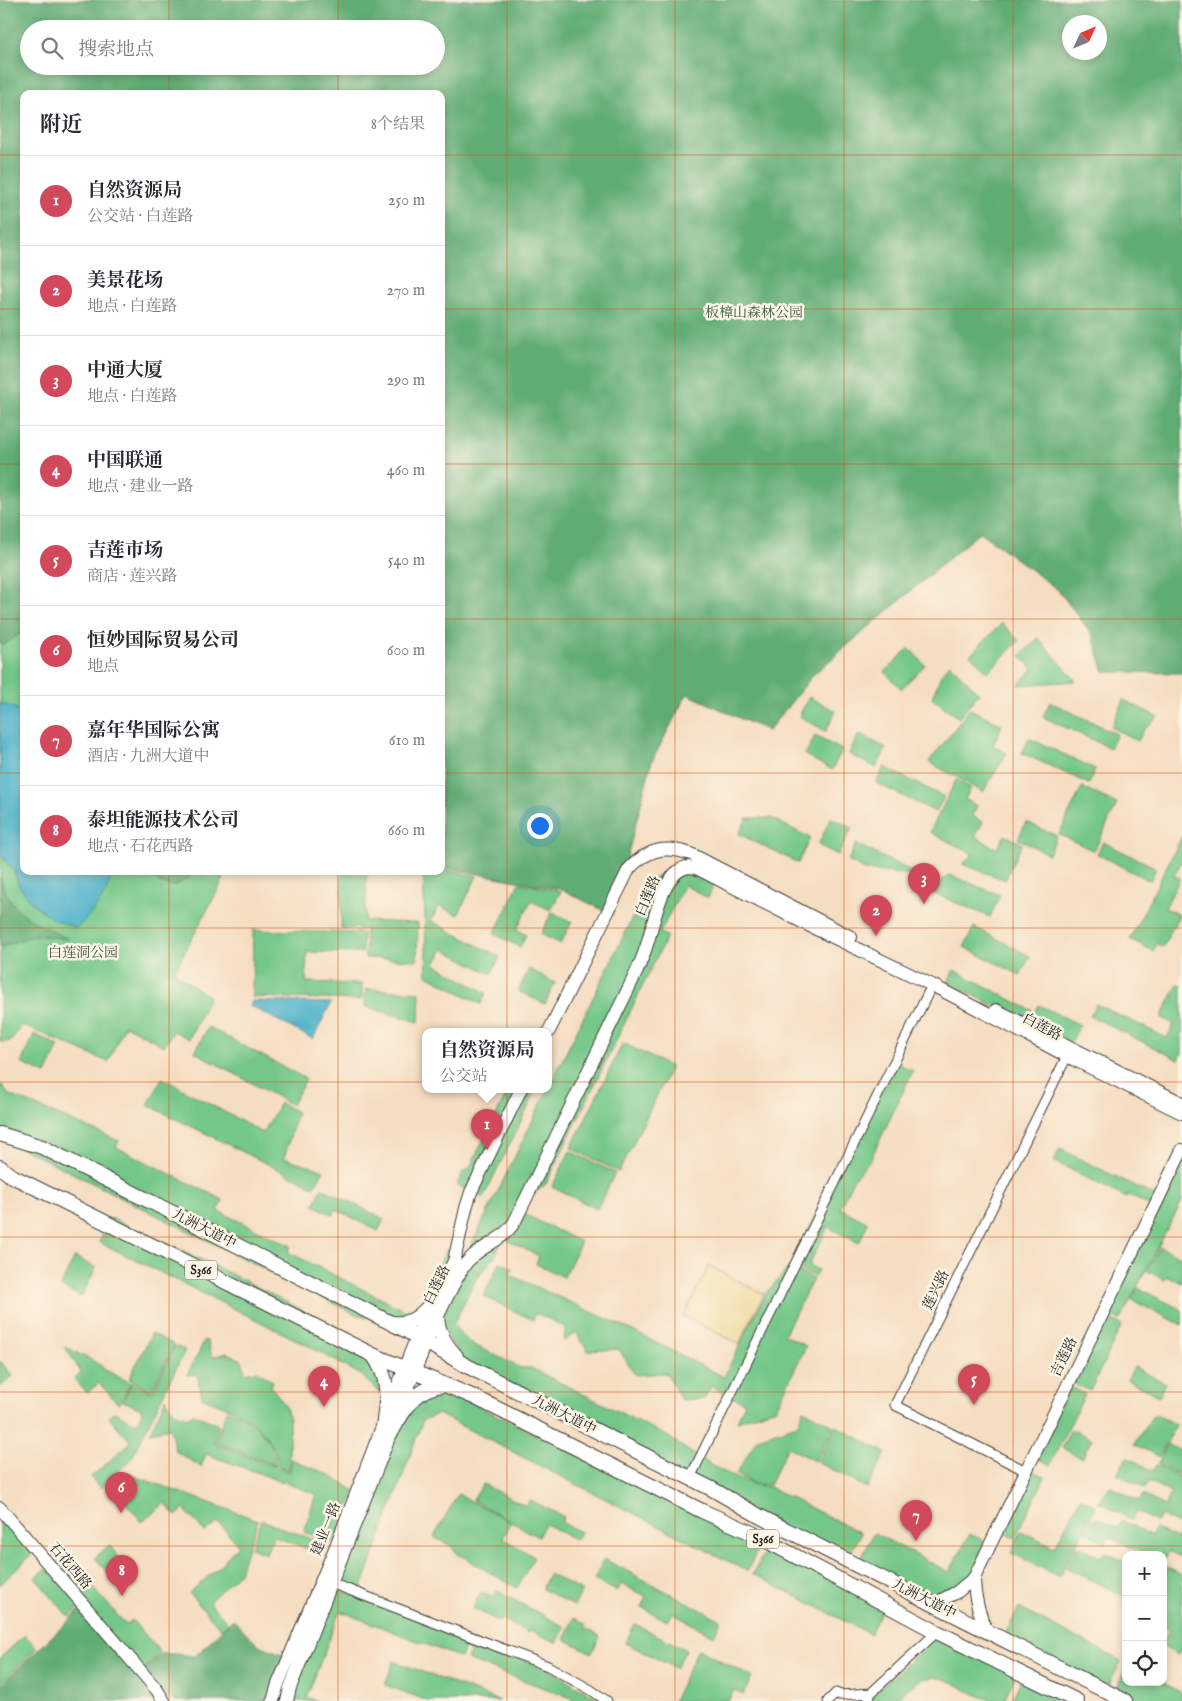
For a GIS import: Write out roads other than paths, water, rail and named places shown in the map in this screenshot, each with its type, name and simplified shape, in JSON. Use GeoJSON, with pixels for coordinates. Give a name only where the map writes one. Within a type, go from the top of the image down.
{"type":"FeatureCollection","features":[{"type":"Feature","properties":{"kind":"main road","name":"白莲路"},"geometry":{"type":"LineString","coordinates":[[550,1028],[629,869],[641,857],[656,850],[671,849],[693,856],[1182,1103]]}},
{"type":"Feature","properties":{"kind":"main road","name":"白莲路"},"geometry":{"type":"LineString","coordinates":[[422,1339],[437,1319],[466,1263],[478,1252],[504,1235],[515,1222],[637,971],[656,911],[668,884],[680,870],[689,867],[698,869],[932,985],[1067,1056],[1182,1113]]}},
{"type":"Feature","properties":{"kind":"main road","name":"白莲路"},"geometry":{"type":"LineString","coordinates":[[409,1370],[422,1339],[432,1303],[456,1258],[471,1192],[519,1093]]}},
{"type":"Feature","properties":{"kind":"main road","name":"九洲大道中"},"geometry":{"type":"LineString","coordinates":[[0,1134],[42,1147],[391,1323],[465,1365],[1125,1701]]}},
{"type":"Feature","properties":{"kind":"main road","name":"吉莲路"},"geometry":{"type":"LineString","coordinates":[[974,1578],[1182,1150]]}},
{"type":"Feature","properties":{"kind":"main road","name":"九洲大道中"},"geometry":{"type":"LineString","coordinates":[[0,1167],[10,1175],[373,1355],[474,1397],[702,1511],[765,1540],[937,1632],[1077,1701]]}},
{"type":"Feature","properties":{"kind":"main road"},"geometry":{"type":"LineString","coordinates":[[391,1323],[410,1322],[417,1319],[432,1303]]}},
{"type":"Feature","properties":{"kind":"main road"},"geometry":{"type":"LineString","coordinates":[[437,1319],[443,1340],[465,1365]]}},
{"type":"Feature","properties":{"kind":"main road"},"geometry":{"type":"LineString","coordinates":[[373,1355],[384,1376],[387,1430]]}},
{"type":"Feature","properties":{"kind":"main road","name":"建业一路"},"geometry":{"type":"LineString","coordinates":[[287,1701],[290,1688],[331,1583],[409,1370]]}},
{"type":"Feature","properties":{"kind":"main road"},"geometry":{"type":"LineString","coordinates":[[387,1430],[416,1396],[426,1389],[444,1385]]}},
{"type":"Feature","properties":{"kind":"main road","name":"建业一路"},"geometry":{"type":"LineString","coordinates":[[274,1696],[387,1430]]}},
{"type":"Feature","properties":{"kind":"main road","name":"石花西路"},"geometry":{"type":"LineString","coordinates":[[0,1508],[164,1701]]}},
{"type":"Feature","properties":{"kind":"main road"},"geometry":{"type":"LineString","coordinates":[[934,1604],[957,1592],[974,1578]]}},
{"type":"Feature","properties":{"kind":"main road"},"geometry":{"type":"LineString","coordinates":[[974,1578],[974,1596],[979,1614],[987,1631]]}},
{"type":"Feature","properties":{"kind":"main road","name":"石花西路"},"geometry":{"type":"LineString","coordinates":[[156,1690],[174,1701]]}},
{"type":"Feature","properties":{"kind":"main road"},"geometry":{"type":"LineString","coordinates":[[265,1701],[274,1696]]}},
{"type":"Feature","properties":{"kind":"street"},"geometry":{"type":"LineString","coordinates":[[690,1478],[932,985]]}},
{"type":"Feature","properties":{"kind":"street","name":"莲兴路"},"geometry":{"type":"LineString","coordinates":[[1026,1471],[895,1405],[1067,1056]]}},
{"type":"Feature","properties":{"kind":"street"},"geometry":{"type":"LineString","coordinates":[[331,1583],[548,1666],[607,1701]]}},
{"type":"Feature","properties":{"kind":"street"},"geometry":{"type":"LineString","coordinates":[[828,1701],[836,1694],[870,1697],[937,1632]]}},
{"type":"Feature","properties":{"kind":"water"},"geometry":{"type":"Polygon","coordinates":[[[0,703],[20,711],[20,875],[110,875],[110,879],[104,895],[76,928],[53,919],[33,904],[19,886],[14,871],[0,855],[0,703]]]}},
{"type":"Feature","properties":{"kind":"water"},"geometry":{"type":"Polygon","coordinates":[[[252,1001],[331,1003],[313,1039],[250,1006],[252,1001]]]}},
{"type":"Feature","properties":{"kind":"place","name":"中通大厦"},"geometry":{"type":"Point","coordinates":[924,904]}},
{"type":"Feature","properties":{"kind":"place","name":"美景花场"},"geometry":{"type":"Point","coordinates":[876,936]}},
{"type":"Feature","properties":{"kind":"place","name":"自然资源局"},"geometry":{"type":"Point","coordinates":[487,1150]}},
{"type":"Feature","properties":{"kind":"place","name":"吉莲市场"},"geometry":{"type":"Point","coordinates":[974,1405]}},
{"type":"Feature","properties":{"kind":"place","name":"中国联通"},"geometry":{"type":"Point","coordinates":[324,1407]}},
{"type":"Feature","properties":{"kind":"place","name":"恒妙国际贸易公司"},"geometry":{"type":"Point","coordinates":[121,1513]}},
{"type":"Feature","properties":{"kind":"place","name":"嘉年华国际公寓"},"geometry":{"type":"Point","coordinates":[916,1541]}},
{"type":"Feature","properties":{"kind":"place","name":"泰坦能源技术公司"},"geometry":{"type":"Point","coordinates":[122,1596]}},
{"type":"Feature","properties":{"kind":"park label","name":"板樟山森林公园"},"geometry":{"type":"Point","coordinates":[754,313]}},
{"type":"Feature","properties":{"kind":"park label","name":"白莲洞公园"},"geometry":{"type":"Point","coordinates":[83,953]}}]}
